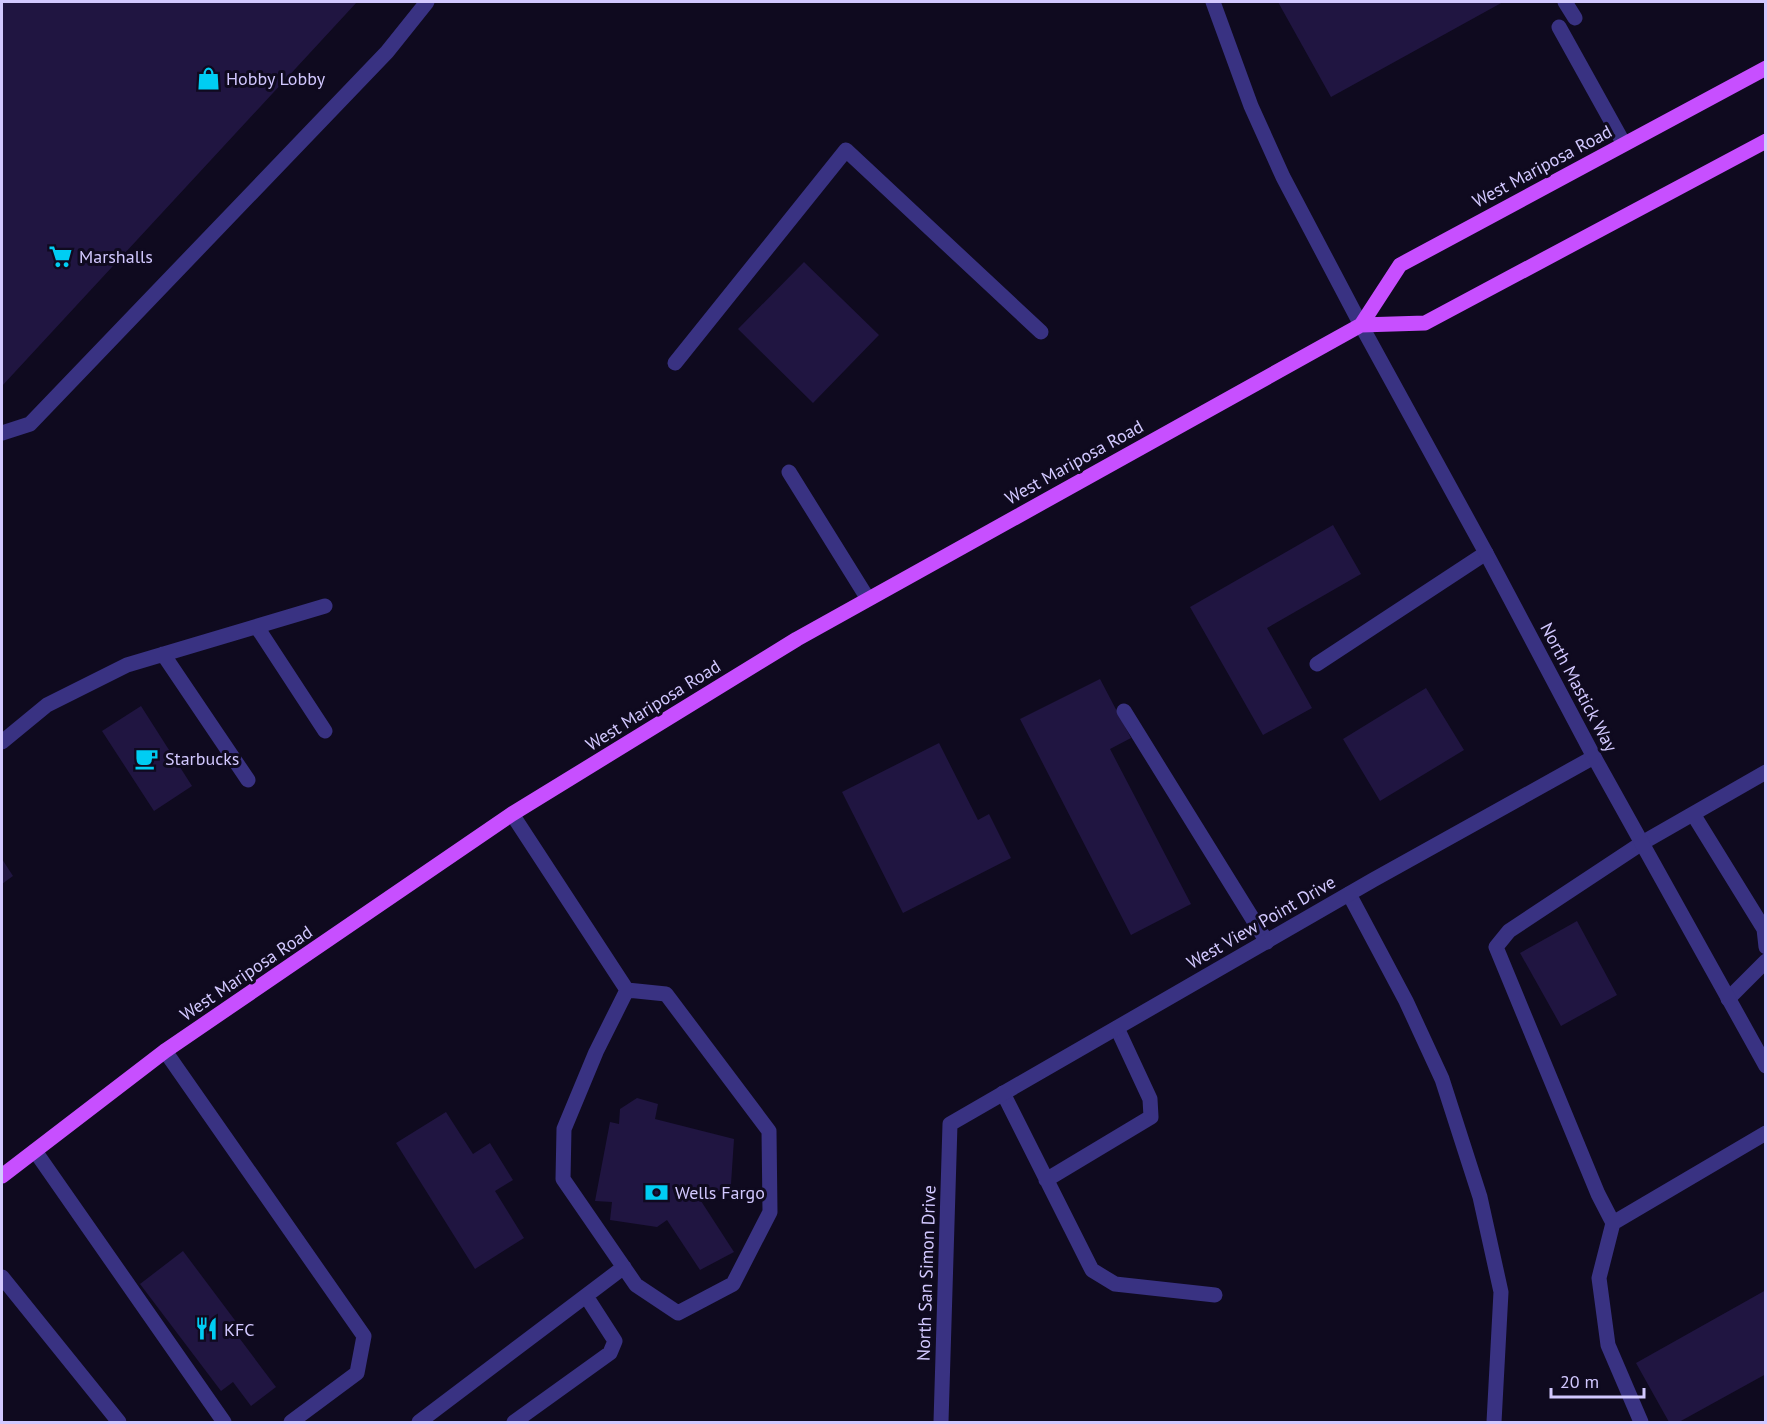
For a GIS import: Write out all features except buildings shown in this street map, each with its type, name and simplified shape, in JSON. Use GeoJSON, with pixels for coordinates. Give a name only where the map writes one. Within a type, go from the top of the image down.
{"type":"FeatureCollection","features":[{"type":"Feature","properties":{"kind":"main road","name":"West Mariposa Road"},"geometry":{"type":"LineString","coordinates":[[1361,325],[1400,265],[1766,68]]}},
{"type":"Feature","properties":{"kind":"main road","name":"West Mariposa Road"},"geometry":{"type":"LineString","coordinates":[[2,1176],[165,1051],[512,814],[787,645],[1361,325],[1425,323],[1766,141]]}},
{"type":"Feature","properties":{"kind":"street"},"geometry":{"type":"LineString","coordinates":[[2,432],[30,424],[387,52],[427,2]]}},
{"type":"Feature","properties":{"kind":"street","name":"North Mastick Way"},"geometry":{"type":"LineString","coordinates":[[1213,2],[1251,106],[1283,177],[1594,757],[1765,1065]]}},
{"type":"Feature","properties":{"kind":"street"},"geometry":{"type":"LineString","coordinates":[[1565,2],[1575,18]]}},
{"type":"Feature","properties":{"kind":"street"},"geometry":{"type":"LineString","coordinates":[[1559,27],[1624,144]]}},
{"type":"Feature","properties":{"kind":"street"},"geometry":{"type":"LineString","coordinates":[[675,363],[846,150],[1041,332]]}},
{"type":"Feature","properties":{"kind":"street"},"geometry":{"type":"LineString","coordinates":[[789,472],[868,599]]}},
{"type":"Feature","properties":{"kind":"street"},"geometry":{"type":"LineString","coordinates":[[1317,664],[1486,553]]}},
{"type":"Feature","properties":{"kind":"street"},"geometry":{"type":"LineString","coordinates":[[2,742],[46,705],[127,665],[325,606]]}},
{"type":"Feature","properties":{"kind":"street"},"geometry":{"type":"LineString","coordinates":[[257,627],[325,731]]}},
{"type":"Feature","properties":{"kind":"street"},"geometry":{"type":"LineString","coordinates":[[163,654],[248,780]]}},
{"type":"Feature","properties":{"kind":"street"},"geometry":{"type":"LineString","coordinates":[[1124,711],[1267,942]]}},
{"type":"Feature","properties":{"kind":"street","name":"West View Point Drive"},"geometry":{"type":"LineString","coordinates":[[950,1124],[1349,894],[1594,757]]}},
{"type":"Feature","properties":{"kind":"street"},"geometry":{"type":"LineString","coordinates":[[1641,1422],[1608,1345],[1599,1278],[1612,1223],[1496,947],[1509,931],[1642,843],[1766,772]]}},
{"type":"Feature","properties":{"kind":"street"},"geometry":{"type":"LineString","coordinates":[[512,814],[627,990]]}},
{"type":"Feature","properties":{"kind":"street"},"geometry":{"type":"LineString","coordinates":[[1693,814],[1764,929],[1766,947]]}},
{"type":"Feature","properties":{"kind":"street"},"geometry":{"type":"LineString","coordinates":[[1349,894],[1406,1001],[1442,1079],[1480,1197],[1502,1292],[1494,1422]]}},
{"type":"Feature","properties":{"kind":"street"},"geometry":{"type":"LineString","coordinates":[[1728,999],[1766,961]]}},
{"type":"Feature","properties":{"kind":"street"},"geometry":{"type":"LineString","coordinates":[[627,990],[666,994],[769,1131],[770,1212],[733,1284],[678,1313],[636,1285],[563,1179],[564,1129],[596,1052],[627,990]]}},
{"type":"Feature","properties":{"kind":"street"},"geometry":{"type":"LineString","coordinates":[[1046,1180],[1151,1117],[1150,1099],[1116,1028]]}},
{"type":"Feature","properties":{"kind":"street"},"geometry":{"type":"LineString","coordinates":[[165,1051],[364,1336],[357,1373],[291,1422]]}},
{"type":"Feature","properties":{"kind":"street"},"geometry":{"type":"LineString","coordinates":[[1003,1093],[1092,1270],[1114,1284],[1215,1295]]}},
{"type":"Feature","properties":{"kind":"street","name":"North San Simon Drive"},"geometry":{"type":"LineString","coordinates":[[941,1422],[950,1124]]}},
{"type":"Feature","properties":{"kind":"street"},"geometry":{"type":"LineString","coordinates":[[1612,1223],[1766,1132]]}},
{"type":"Feature","properties":{"kind":"street"},"geometry":{"type":"LineString","coordinates":[[36,1150],[224,1422]]}},
{"type":"Feature","properties":{"kind":"street"},"geometry":{"type":"LineString","coordinates":[[428,1420],[624,1267]]}},
{"type":"Feature","properties":{"kind":"street"},"geometry":{"type":"LineString","coordinates":[[2,1276],[119,1422]]}},
{"type":"Feature","properties":{"kind":"street"},"geometry":{"type":"LineString","coordinates":[[514,1422],[610,1353],[615,1341],[586,1296]]}},
{"type":"Feature","properties":{"kind":"place","name":"Hobby Lobby"},"geometry":{"type":"Point","coordinates":[208,78]}},
{"type":"Feature","properties":{"kind":"place","name":"Marshalls"},"geometry":{"type":"Point","coordinates":[61,256]}},
{"type":"Feature","properties":{"kind":"place","name":"Starbucks"},"geometry":{"type":"Point","coordinates":[147,758]}},
{"type":"Feature","properties":{"kind":"place","name":"Wells Fargo"},"geometry":{"type":"Point","coordinates":[657,1192]}},
{"type":"Feature","properties":{"kind":"place","name":"KFC"},"geometry":{"type":"Point","coordinates":[206,1329]}}]}
